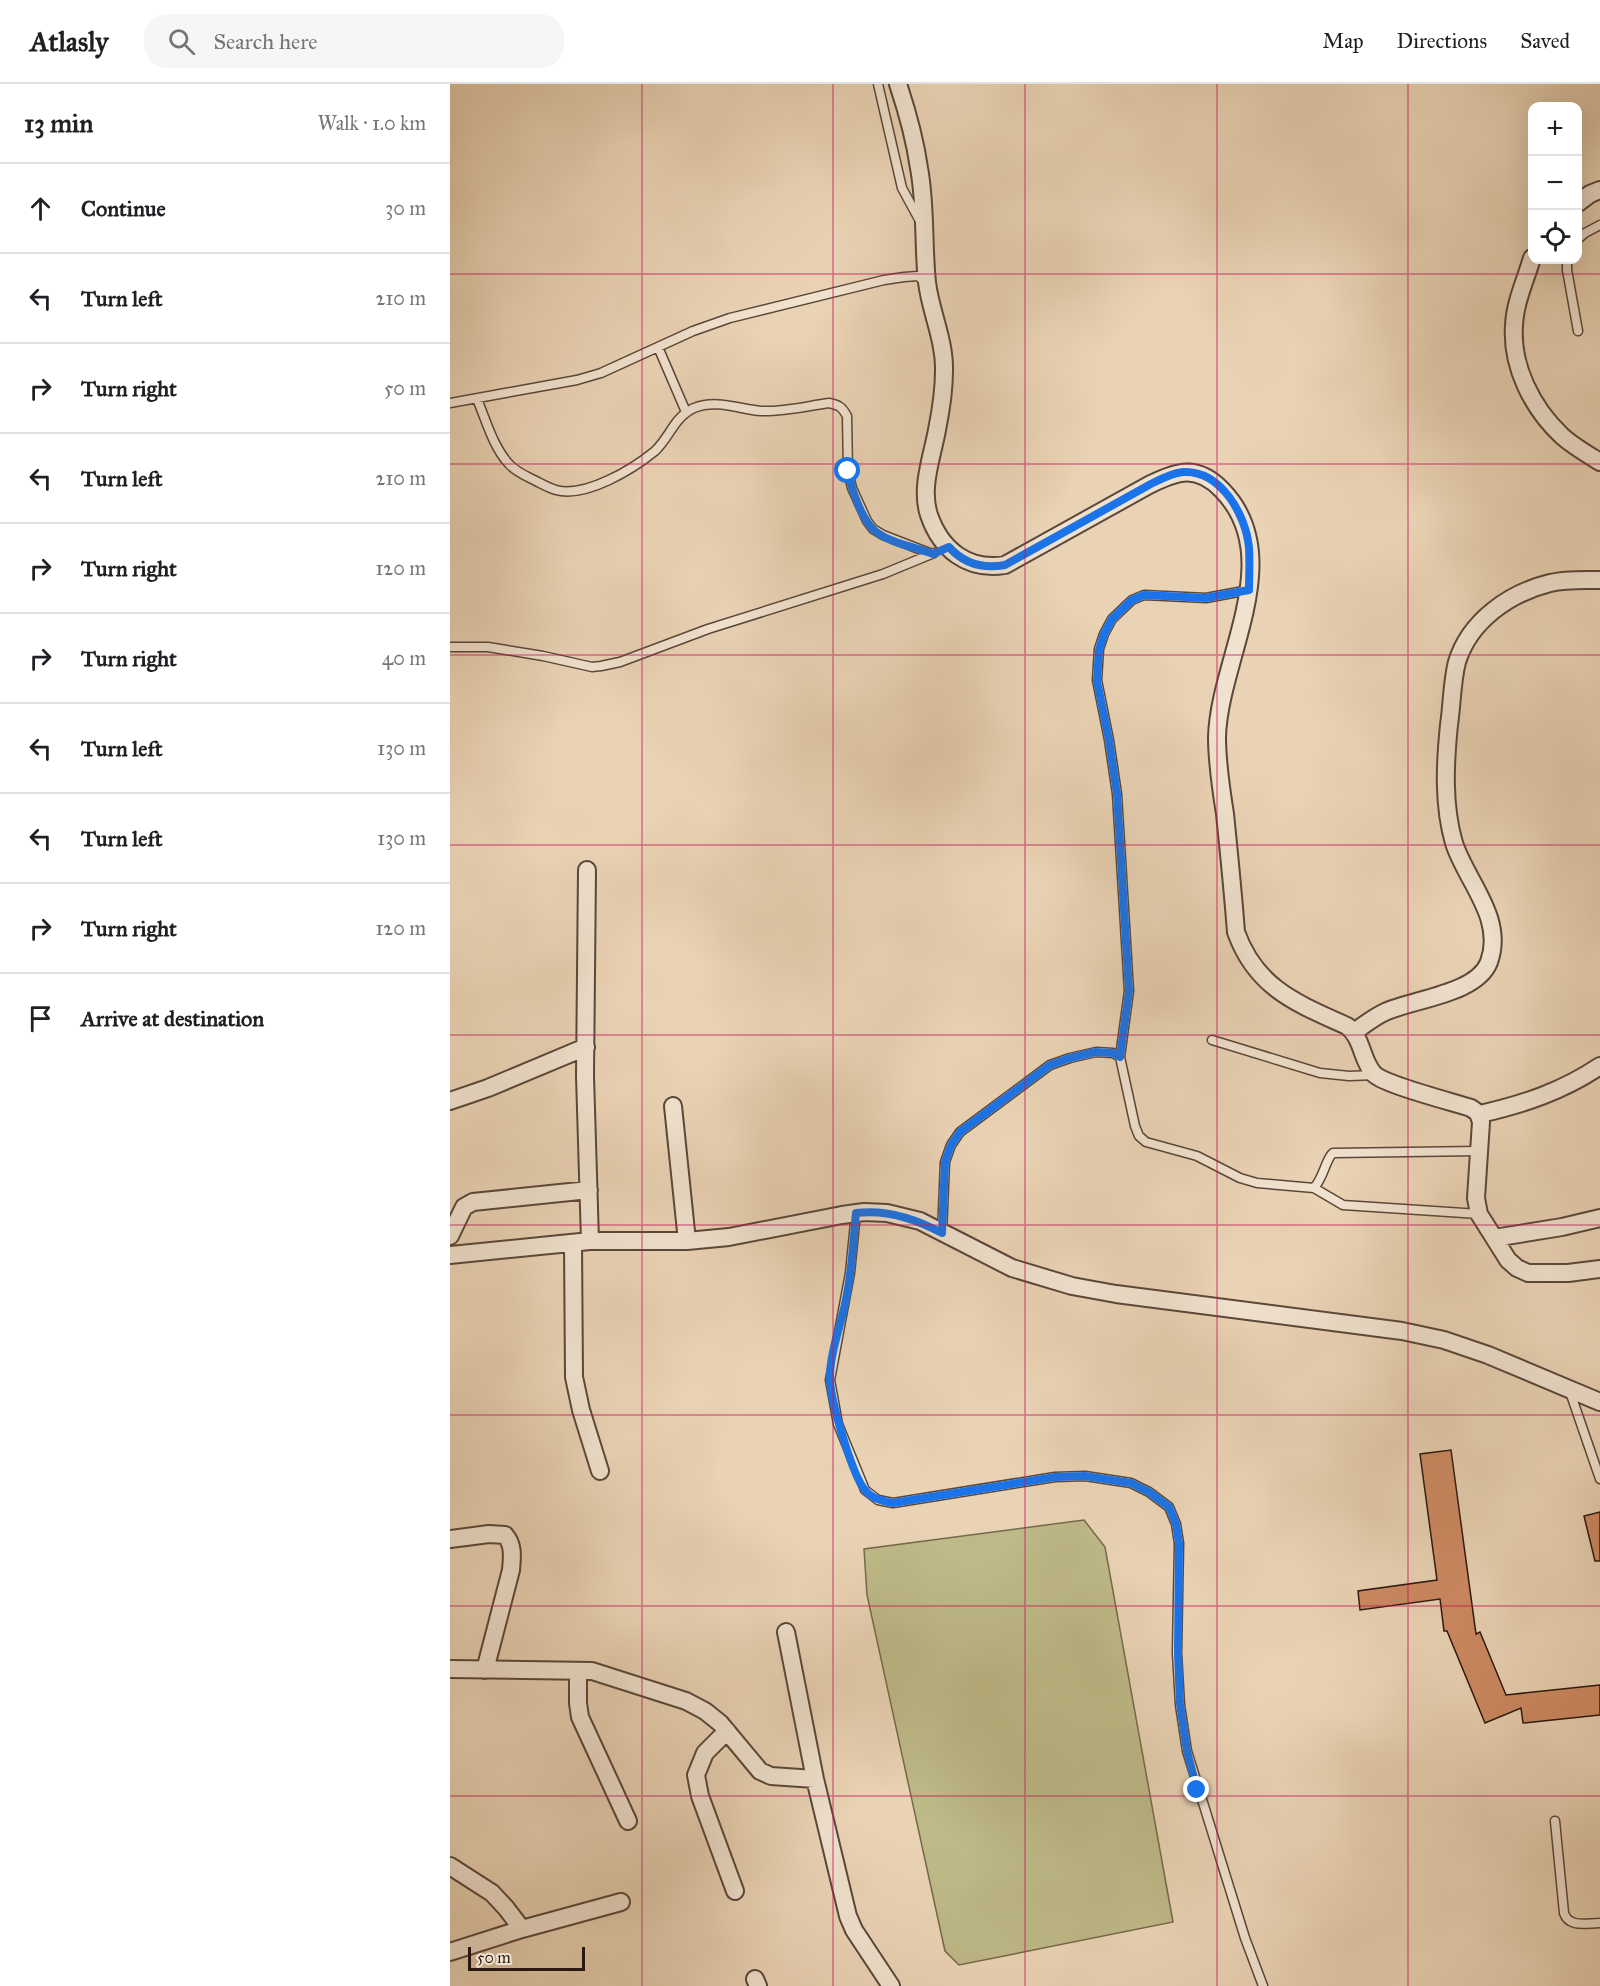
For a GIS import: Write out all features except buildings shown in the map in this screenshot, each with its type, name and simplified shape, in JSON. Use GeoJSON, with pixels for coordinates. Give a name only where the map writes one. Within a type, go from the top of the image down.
{"type":"FeatureCollection","features":[{"type":"Feature","properties":{"kind":"street"},"geometry":{"type":"LineString","coordinates":[[898,84],[920,169],[927,284],[936,318],[944,368],[943,398],[925,495],[929,514],[938,536],[970,563],[989,568],[1005,565],[1167,476],[1181,472],[1196,472],[1213,480],[1232,500],[1240,513],[1249,549],[1249,590],[1219,714],[1217,738],[1236,932],[1243,952],[1255,969],[1283,995],[1347,1026],[1354,1032],[1369,1067],[1375,1075],[1391,1083],[1472,1108],[1478,1113],[1481,1122]]}},
{"type":"Feature","properties":{"kind":"street"},"geometry":{"type":"LineString","coordinates":[[1582,200],[1600,189]]}},
{"type":"Feature","properties":{"kind":"street"},"geometry":{"type":"LineString","coordinates":[[1531,264],[1514,323],[1514,347],[1519,372],[1538,407],[1561,435],[1600,462]]}},
{"type":"Feature","properties":{"kind":"street"},"geometry":{"type":"LineString","coordinates":[[1354,1032],[1385,1012],[1460,987],[1478,977],[1489,963],[1492,943],[1491,920],[1455,844],[1447,807],[1448,740],[1457,662],[1466,642],[1477,626],[1499,605],[1522,592],[1552,582],[1600,580]]}},
{"type":"Feature","properties":{"kind":"street"},"geometry":{"type":"LineString","coordinates":[[587,870],[585,1076],[589,1190],[582,1242],[574,1377],[581,1410],[600,1471]]}},
{"type":"Feature","properties":{"kind":"street"},"geometry":{"type":"LineString","coordinates":[[450,1101],[488,1088],[586,1047]]}},
{"type":"Feature","properties":{"kind":"street"},"geometry":{"type":"LineString","coordinates":[[1600,1066],[1552,1093],[1518,1105],[1480,1114],[1476,1198],[1479,1214],[1508,1260],[1517,1268],[1528,1273],[1568,1273],[1600,1269]]}},
{"type":"Feature","properties":{"kind":"street"},"geometry":{"type":"LineString","coordinates":[[673,1106],[687,1241]]}},
{"type":"Feature","properties":{"kind":"street"},"geometry":{"type":"LineString","coordinates":[[450,1236],[464,1207],[473,1202],[589,1190]]}},
{"type":"Feature","properties":{"kind":"street"},"geometry":{"type":"LineString","coordinates":[[450,1255],[582,1242],[687,1241],[729,1237],[856,1213],[887,1213],[920,1221],[1012,1268],[1072,1286],[1116,1294],[1402,1331],[1444,1340],[1488,1355],[1600,1402]]}},
{"type":"Feature","properties":{"kind":"street"},"geometry":{"type":"LineString","coordinates":[[1494,1238],[1600,1218]]}},
{"type":"Feature","properties":{"kind":"street"},"geometry":{"type":"LineString","coordinates":[[450,1539],[489,1534],[506,1535],[511,1541],[511,1570],[485,1670]]}},
{"type":"Feature","properties":{"kind":"street"},"geometry":{"type":"LineString","coordinates":[[786,1632],[815,1779],[848,1916],[854,1930],[891,1986]]}},
{"type":"Feature","properties":{"kind":"street"},"geometry":{"type":"LineString","coordinates":[[450,1669],[592,1671],[686,1701],[705,1711],[727,1731],[760,1772],[771,1776],[815,1779]]}},
{"type":"Feature","properties":{"kind":"street"},"geometry":{"type":"LineString","coordinates":[[578,1671],[580,1717],[628,1821]]}},
{"type":"Feature","properties":{"kind":"street"},"geometry":{"type":"LineString","coordinates":[[727,1731],[705,1753],[696,1775],[700,1796],[735,1891]]}},
{"type":"Feature","properties":{"kind":"street"},"geometry":{"type":"LineString","coordinates":[[450,1866],[492,1893],[522,1929]]}},
{"type":"Feature","properties":{"kind":"street"},"geometry":{"type":"LineString","coordinates":[[450,1952],[522,1929],[621,1902]]}},
{"type":"Feature","properties":{"kind":"lane"},"geometry":{"type":"LineString","coordinates":[[878,84],[902,188],[924,229]]}},
{"type":"Feature","properties":{"kind":"lane"},"geometry":{"type":"LineString","coordinates":[[1582,235],[1600,225]]}},
{"type":"Feature","properties":{"kind":"lane"},"geometry":{"type":"LineString","coordinates":[[1567,264],[1578,331]]}},
{"type":"Feature","properties":{"kind":"lane"},"geometry":{"type":"LineString","coordinates":[[450,404],[577,380],[600,373],[730,318],[873,282],[918,276],[927,284]]}},
{"type":"Feature","properties":{"kind":"lane"},"geometry":{"type":"LineString","coordinates":[[658,347],[686,412]]}},
{"type":"Feature","properties":{"kind":"lane"},"geometry":{"type":"LineString","coordinates":[[477,399],[500,452],[509,465],[520,473],[556,490],[577,491],[635,466],[658,447],[677,420],[686,412],[698,407],[716,404],[763,411],[829,403],[838,405],[847,416],[850,480],[867,521],[882,536],[933,554]]}},
{"type":"Feature","properties":{"kind":"lane"},"geometry":{"type":"LineString","coordinates":[[450,647],[474,645],[533,654],[592,667],[620,662],[708,628],[883,574],[949,547]]}},
{"type":"Feature","properties":{"kind":"lane"},"geometry":{"type":"LineString","coordinates":[[1249,590],[1206,598],[1144,595],[1132,600],[1112,619],[1099,650],[1097,681],[1117,794],[1129,991],[1120,1057],[1135,1126],[1139,1136],[1146,1142],[1197,1156],[1240,1178],[1257,1183],[1314,1188],[1343,1205],[1479,1214]]}},
{"type":"Feature","properties":{"kind":"lane"},"geometry":{"type":"LineString","coordinates":[[1212,1040],[1320,1073],[1349,1076],[1375,1075]]}},
{"type":"Feature","properties":{"kind":"lane"},"geometry":{"type":"LineString","coordinates":[[942,1233],[945,1162],[951,1145],[960,1132],[1050,1065],[1095,1052],[1113,1053],[1120,1057]]}},
{"type":"Feature","properties":{"kind":"lane"},"geometry":{"type":"LineString","coordinates":[[1314,1188],[1320,1181],[1329,1155],[1333,1153],[1479,1151]]}},
{"type":"Feature","properties":{"kind":"lane"},"geometry":{"type":"LineString","coordinates":[[856,1213],[846,1301],[832,1359],[830,1380],[838,1424],[865,1490],[878,1500],[893,1503],[1055,1477],[1085,1476],[1131,1483],[1149,1492],[1169,1507],[1176,1524],[1179,1543],[1178,1653],[1180,1704],[1187,1751],[1245,1938],[1263,1986]]}},
{"type":"Feature","properties":{"kind":"lane"},"geometry":{"type":"LineString","coordinates":[[1569,1388],[1600,1479]]}},
{"type":"Feature","properties":{"kind":"lane"},"geometry":{"type":"LineString","coordinates":[[1556,1821],[1563,1913],[1566,1920],[1570,1923],[1600,1923]]}},
{"type":"Feature","properties":{"kind":"shaded area"},"geometry":{"type":"Polygon","coordinates":[[[1084,1520],[1105,1547],[1173,1922],[959,1965],[945,1951],[867,1595],[864,1549],[1084,1520]]]}},
{"type":"Feature","properties":{"kind":"route"},"geometry":{"type":"LineString","coordinates":[[848,471],[852,488],[867,521],[882,536],[933,554],[949,547],[970,563],[989,568],[1005,565],[1149,485],[1181,472],[1196,472],[1213,480],[1232,500],[1240,513],[1246,532],[1249,549],[1249,590],[1206,598],[1144,595],[1132,600],[1112,619],[1099,650],[1097,681],[1117,794],[1129,991],[1120,1057],[1113,1053],[1095,1052],[1050,1065],[960,1132],[951,1145],[945,1162],[942,1233],[920,1221],[887,1213],[856,1213],[846,1301],[832,1359],[830,1380],[838,1424],[858,1475],[865,1490],[878,1500],[893,1503],[1055,1477],[1085,1476],[1131,1483],[1149,1492],[1169,1507],[1176,1524],[1179,1543],[1180,1704],[1187,1751],[1197,1790]]}}]}
